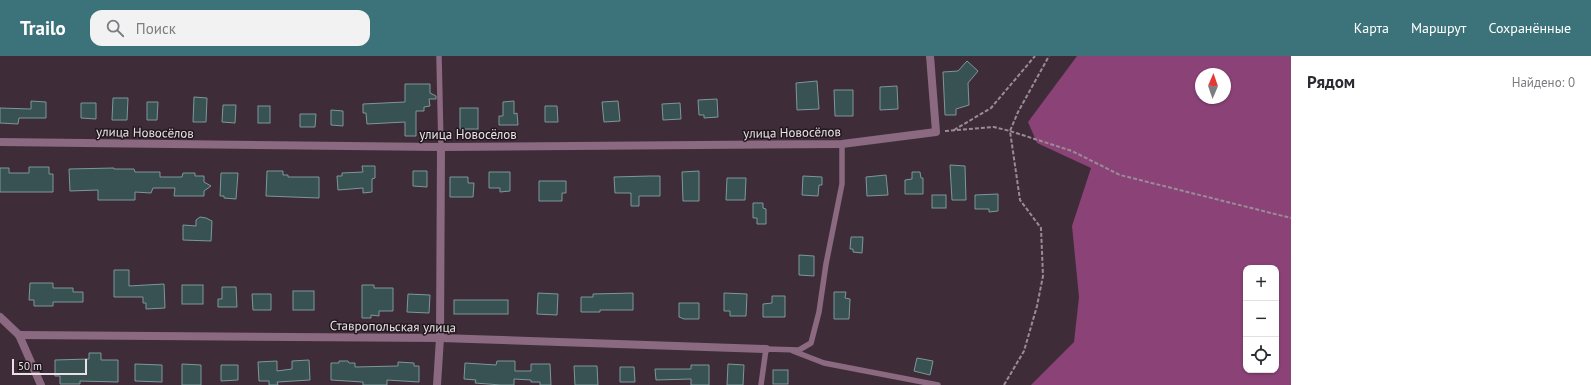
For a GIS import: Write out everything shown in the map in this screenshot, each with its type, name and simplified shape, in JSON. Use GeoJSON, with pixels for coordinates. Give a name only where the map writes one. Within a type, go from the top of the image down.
{"type":"FeatureCollection","features":[{"type":"Feature","properties":{"kind":"street"},"geometry":{"type":"LineString","coordinates":[[930,56],[936,132]]}},
{"type":"Feature","properties":{"kind":"street","name":"улица Новосёлов"},"geometry":{"type":"LineString","coordinates":[[0,142],[441,147],[842,144],[936,132]]}},
{"type":"Feature","properties":{"kind":"street"},"geometry":{"type":"LineString","coordinates":[[437,385],[440,338],[441,147]]}},
{"type":"Feature","properties":{"kind":"street"},"geometry":{"type":"LineString","coordinates":[[0,317],[19,335],[41,385]]}},
{"type":"Feature","properties":{"kind":"street","name":"Ставропольская улица"},"geometry":{"type":"LineString","coordinates":[[19,335],[440,338],[766,349]]}},
{"type":"Feature","properties":{"kind":"lane"},"geometry":{"type":"LineString","coordinates":[[439,56],[441,147]]}},
{"type":"Feature","properties":{"kind":"lane"},"geometry":{"type":"LineString","coordinates":[[761,385],[766,349],[799,350],[811,343],[820,312],[826,264],[842,184],[842,144]]}},
{"type":"Feature","properties":{"kind":"lane"},"geometry":{"type":"LineString","coordinates":[[789,349],[824,363],[938,385]]}},
{"type":"Feature","properties":{"kind":"path"},"geometry":{"type":"LineString","coordinates":[[953,130],[991,108],[1035,56]]}},
{"type":"Feature","properties":{"kind":"path"},"geometry":{"type":"LineString","coordinates":[[1004,385],[1024,351],[1037,306],[1043,276],[1041,228],[1020,200],[1010,130],[1018,112],[1049,56]]}},
{"type":"Feature","properties":{"kind":"path"},"geometry":{"type":"LineString","coordinates":[[936,132],[994,127],[1010,130],[1072,152],[1120,175],[1291,218]]}},
{"type":"Feature","properties":{"kind":"shaded area"},"geometry":{"type":"Polygon","coordinates":[[[1077,56],[1291,56],[1291,385],[1031,385],[1074,342],[1079,297],[1072,226],[1091,168],[1037,143],[1028,122],[1077,56]]]}},
{"type":"Feature","properties":{"kind":"building"},"geometry":{"type":"Polygon","coordinates":[[[967,61],[978,71],[968,83],[969,105],[956,109],[956,115],[945,115],[943,72],[958,71],[967,61]]]}},
{"type":"Feature","properties":{"kind":"building"},"geometry":{"type":"Polygon","coordinates":[[[817,81],[819,109],[797,110],[796,83],[817,81]]]}},
{"type":"Feature","properties":{"kind":"building"},"geometry":{"type":"Polygon","coordinates":[[[405,84],[430,84],[430,93],[436,96],[436,99],[429,99],[430,106],[424,107],[424,111],[416,111],[416,136],[405,136],[405,122],[367,124],[366,113],[363,113],[363,104],[405,102],[405,84]]]}},
{"type":"Feature","properties":{"kind":"building"},"geometry":{"type":"Polygon","coordinates":[[[897,86],[898,109],[880,110],[880,87],[897,86]]]}},
{"type":"Feature","properties":{"kind":"building"},"geometry":{"type":"Polygon","coordinates":[[[834,90],[853,90],[853,116],[835,116],[834,90]]]}},
{"type":"Feature","properties":{"kind":"building"},"geometry":{"type":"Polygon","coordinates":[[[194,97],[207,98],[206,122],[193,122],[194,97]]]}},
{"type":"Feature","properties":{"kind":"building"},"geometry":{"type":"Polygon","coordinates":[[[113,98],[128,98],[127,120],[112,120],[113,98]]]}},
{"type":"Feature","properties":{"kind":"building"},"geometry":{"type":"Polygon","coordinates":[[[717,99],[718,117],[704,118],[704,115],[699,115],[698,100],[717,99]]]}},
{"type":"Feature","properties":{"kind":"building"},"geometry":{"type":"Polygon","coordinates":[[[31,101],[46,102],[46,118],[19,118],[18,124],[0,123],[0,108],[31,109],[31,101]]]}},
{"type":"Feature","properties":{"kind":"building"},"geometry":{"type":"Polygon","coordinates":[[[514,101],[514,114],[517,113],[518,125],[499,125],[499,116],[503,116],[503,102],[514,101]]]}},
{"type":"Feature","properties":{"kind":"building"},"geometry":{"type":"Polygon","coordinates":[[[618,101],[620,121],[604,122],[602,102],[618,101]]]}},
{"type":"Feature","properties":{"kind":"building"},"geometry":{"type":"Polygon","coordinates":[[[147,102],[158,102],[157,120],[147,120],[147,102]]]}},
{"type":"Feature","properties":{"kind":"building"},"geometry":{"type":"Polygon","coordinates":[[[81,103],[96,103],[96,119],[81,118],[81,103]]]}},
{"type":"Feature","properties":{"kind":"building"},"geometry":{"type":"Polygon","coordinates":[[[680,103],[681,119],[663,120],[662,104],[680,103]]]}},
{"type":"Feature","properties":{"kind":"building"},"geometry":{"type":"Polygon","coordinates":[[[223,105],[236,105],[235,123],[222,122],[223,105]]]}},
{"type":"Feature","properties":{"kind":"building"},"geometry":{"type":"Polygon","coordinates":[[[258,106],[270,106],[270,123],[258,123],[258,106]]]}},
{"type":"Feature","properties":{"kind":"building"},"geometry":{"type":"Polygon","coordinates":[[[545,106],[557,106],[558,122],[545,122],[545,106]]]}},
{"type":"Feature","properties":{"kind":"building"},"geometry":{"type":"Polygon","coordinates":[[[460,108],[478,108],[478,129],[460,129],[460,108]]]}},
{"type":"Feature","properties":{"kind":"building"},"geometry":{"type":"Polygon","coordinates":[[[331,110],[343,111],[343,126],[331,125],[331,110]]]}},
{"type":"Feature","properties":{"kind":"building"},"geometry":{"type":"Polygon","coordinates":[[[300,114],[316,114],[315,127],[300,127],[300,114]]]}},
{"type":"Feature","properties":{"kind":"building"},"geometry":{"type":"Polygon","coordinates":[[[950,165],[965,166],[966,200],[952,200],[950,165]]]}},
{"type":"Feature","properties":{"kind":"building"},"geometry":{"type":"Polygon","coordinates":[[[362,166],[375,166],[375,178],[372,179],[372,192],[363,193],[363,188],[338,190],[337,176],[342,176],[342,173],[363,172],[362,166]]]}},
{"type":"Feature","properties":{"kind":"building"},"geometry":{"type":"Polygon","coordinates":[[[29,167],[49,167],[49,174],[53,174],[53,192],[0,192],[0,168],[9,168],[9,173],[29,173],[29,167]]]}},
{"type":"Feature","properties":{"kind":"building"},"geometry":{"type":"Polygon","coordinates":[[[69,169],[134,169],[135,172],[160,172],[160,177],[182,177],[183,173],[195,173],[195,176],[204,176],[204,182],[211,186],[204,191],[204,196],[174,196],[175,188],[153,188],[151,193],[135,192],[135,200],[98,200],[98,190],[70,191],[69,169]]]}},
{"type":"Feature","properties":{"kind":"building"},"geometry":{"type":"Polygon","coordinates":[[[267,171],[283,171],[283,175],[288,175],[288,177],[319,177],[319,198],[266,196],[267,171]]]}},
{"type":"Feature","properties":{"kind":"building"},"geometry":{"type":"Polygon","coordinates":[[[413,171],[427,171],[427,187],[413,186],[413,171]]]}},
{"type":"Feature","properties":{"kind":"building"},"geometry":{"type":"Polygon","coordinates":[[[699,171],[699,201],[683,201],[682,172],[699,171]]]}},
{"type":"Feature","properties":{"kind":"building"},"geometry":{"type":"Polygon","coordinates":[[[489,172],[510,172],[510,191],[500,192],[500,188],[489,188],[489,172]]]}},
{"type":"Feature","properties":{"kind":"building"},"geometry":{"type":"Polygon","coordinates":[[[912,172],[920,172],[921,178],[923,178],[923,194],[905,194],[905,180],[912,179],[912,172]]]}},
{"type":"Feature","properties":{"kind":"building"},"geometry":{"type":"Polygon","coordinates":[[[221,173],[238,173],[236,199],[224,198],[224,196],[220,196],[221,173]]]}},
{"type":"Feature","properties":{"kind":"building"},"geometry":{"type":"Polygon","coordinates":[[[886,175],[888,195],[867,196],[866,177],[886,175]]]}},
{"type":"Feature","properties":{"kind":"building"},"geometry":{"type":"Polygon","coordinates":[[[660,176],[660,196],[639,196],[639,206],[631,206],[631,193],[615,193],[614,177],[660,176]]]}},
{"type":"Feature","properties":{"kind":"building"},"geometry":{"type":"Polygon","coordinates":[[[803,176],[822,177],[822,185],[819,185],[818,196],[802,195],[803,176]]]}},
{"type":"Feature","properties":{"kind":"building"},"geometry":{"type":"Polygon","coordinates":[[[450,177],[468,177],[468,183],[474,183],[473,197],[450,197],[450,177]]]}},
{"type":"Feature","properties":{"kind":"building"},"geometry":{"type":"Polygon","coordinates":[[[727,178],[746,178],[745,200],[726,200],[727,178]]]}},
{"type":"Feature","properties":{"kind":"building"},"geometry":{"type":"Polygon","coordinates":[[[539,181],[566,181],[566,193],[562,193],[562,201],[539,201],[539,181]]]}},
{"type":"Feature","properties":{"kind":"building"},"geometry":{"type":"Polygon","coordinates":[[[998,194],[998,211],[989,212],[989,209],[975,209],[975,195],[998,194]]]}},
{"type":"Feature","properties":{"kind":"building"},"geometry":{"type":"Polygon","coordinates":[[[932,195],[946,195],[946,208],[932,208],[932,195]]]}},
{"type":"Feature","properties":{"kind":"building"},"geometry":{"type":"Polygon","coordinates":[[[753,203],[763,203],[763,208],[766,209],[766,224],[757,224],[757,218],[753,218],[753,203]]]}},
{"type":"Feature","properties":{"kind":"building"},"geometry":{"type":"Polygon","coordinates":[[[200,217],[212,221],[211,241],[183,240],[183,225],[196,226],[196,220],[200,217]]]}},
{"type":"Feature","properties":{"kind":"building"},"geometry":{"type":"Polygon","coordinates":[[[851,237],[863,237],[862,253],[853,252],[853,249],[850,249],[851,237]]]}},
{"type":"Feature","properties":{"kind":"building"},"geometry":{"type":"Polygon","coordinates":[[[799,255],[814,256],[814,276],[799,275],[799,255]]]}},
{"type":"Feature","properties":{"kind":"building"},"geometry":{"type":"Polygon","coordinates":[[[114,270],[129,270],[129,286],[164,284],[165,308],[146,309],[146,303],[143,303],[143,297],[114,297],[114,270]]]}},
{"type":"Feature","properties":{"kind":"building"},"geometry":{"type":"Polygon","coordinates":[[[30,283],[53,283],[53,288],[73,288],[73,292],[83,292],[83,302],[53,302],[53,306],[34,306],[34,300],[29,300],[30,283]]]}},
{"type":"Feature","properties":{"kind":"building"},"geometry":{"type":"Polygon","coordinates":[[[182,285],[203,285],[203,304],[182,304],[182,285]]]}},
{"type":"Feature","properties":{"kind":"building"},"geometry":{"type":"Polygon","coordinates":[[[362,285],[374,285],[374,288],[393,288],[393,311],[379,311],[379,316],[371,315],[371,318],[362,318],[362,285]]]}},
{"type":"Feature","properties":{"kind":"building"},"geometry":{"type":"Polygon","coordinates":[[[222,287],[236,287],[237,307],[218,307],[218,299],[222,299],[222,287]]]}},
{"type":"Feature","properties":{"kind":"building"},"geometry":{"type":"Polygon","coordinates":[[[293,291],[314,291],[314,310],[293,310],[293,291]]]}},
{"type":"Feature","properties":{"kind":"building"},"geometry":{"type":"Polygon","coordinates":[[[834,292],[846,292],[845,298],[850,299],[849,319],[834,319],[834,292]]]}},
{"type":"Feature","properties":{"kind":"building"},"geometry":{"type":"Polygon","coordinates":[[[538,293],[558,294],[557,315],[537,314],[538,293]]]}},
{"type":"Feature","properties":{"kind":"building"},"geometry":{"type":"Polygon","coordinates":[[[633,293],[633,310],[600,310],[600,312],[581,312],[581,297],[593,297],[593,294],[633,293]]]}},
{"type":"Feature","properties":{"kind":"building"},"geometry":{"type":"Polygon","coordinates":[[[724,293],[747,294],[746,316],[730,316],[730,311],[724,311],[724,293]]]}},
{"type":"Feature","properties":{"kind":"building"},"geometry":{"type":"Polygon","coordinates":[[[252,294],[271,294],[271,310],[253,310],[252,294]]]}},
{"type":"Feature","properties":{"kind":"building"},"geometry":{"type":"Polygon","coordinates":[[[408,294],[430,295],[429,313],[407,312],[408,294]]]}},
{"type":"Feature","properties":{"kind":"building"},"geometry":{"type":"Polygon","coordinates":[[[772,296],[785,296],[785,317],[763,317],[763,304],[772,303],[772,296]]]}},
{"type":"Feature","properties":{"kind":"building"},"geometry":{"type":"Polygon","coordinates":[[[454,300],[508,300],[508,314],[454,314],[454,300]]]}},
{"type":"Feature","properties":{"kind":"building"},"geometry":{"type":"Polygon","coordinates":[[[679,303],[699,303],[699,319],[684,319],[679,317],[679,303]]]}},
{"type":"Feature","properties":{"kind":"building"},"geometry":{"type":"Polygon","coordinates":[[[89,353],[101,353],[101,360],[118,360],[118,382],[80,381],[80,384],[60,384],[60,376],[55,376],[55,360],[89,359],[89,353]]]}},
{"type":"Feature","properties":{"kind":"building"},"geometry":{"type":"Polygon","coordinates":[[[917,358],[933,361],[930,375],[914,371],[917,358]]]}},
{"type":"Feature","properties":{"kind":"building"},"geometry":{"type":"Polygon","coordinates":[[[309,360],[310,380],[277,382],[278,385],[269,385],[269,381],[259,381],[258,362],[277,361],[277,371],[292,369],[292,361],[309,360]]]}},
{"type":"Feature","properties":{"kind":"building"},"geometry":{"type":"Polygon","coordinates":[[[339,361],[355,363],[355,367],[398,366],[398,362],[414,363],[414,366],[419,366],[419,382],[387,380],[387,385],[363,385],[363,382],[331,380],[331,363],[339,363],[339,361]]]}},
{"type":"Feature","properties":{"kind":"building"},"geometry":{"type":"Polygon","coordinates":[[[497,361],[515,361],[515,371],[531,371],[531,364],[550,364],[551,385],[540,385],[540,382],[531,382],[531,380],[514,379],[514,385],[501,385],[475,383],[476,380],[464,379],[465,363],[496,365],[497,361]]]}},
{"type":"Feature","properties":{"kind":"building"},"geometry":{"type":"Polygon","coordinates":[[[135,364],[162,365],[162,382],[135,381],[135,364]]]}},
{"type":"Feature","properties":{"kind":"building"},"geometry":{"type":"Polygon","coordinates":[[[182,364],[201,365],[201,385],[182,385],[182,364]]]}},
{"type":"Feature","properties":{"kind":"building"},"geometry":{"type":"Polygon","coordinates":[[[728,364],[744,365],[743,385],[727,385],[728,364]]]}},
{"type":"Feature","properties":{"kind":"building"},"geometry":{"type":"Polygon","coordinates":[[[221,365],[238,365],[238,380],[221,381],[221,365]]]}},
{"type":"Feature","properties":{"kind":"building"},"geometry":{"type":"Polygon","coordinates":[[[691,365],[709,365],[709,385],[691,385],[691,379],[656,380],[655,369],[691,369],[691,365]]]}},
{"type":"Feature","properties":{"kind":"building"},"geometry":{"type":"Polygon","coordinates":[[[574,366],[597,366],[598,385],[575,385],[574,366]]]}},
{"type":"Feature","properties":{"kind":"building"},"geometry":{"type":"Polygon","coordinates":[[[620,367],[634,367],[635,382],[620,382],[620,367]]]}},
{"type":"Feature","properties":{"kind":"building"},"geometry":{"type":"Polygon","coordinates":[[[773,370],[788,370],[788,384],[773,384],[773,370]]]}}]}
